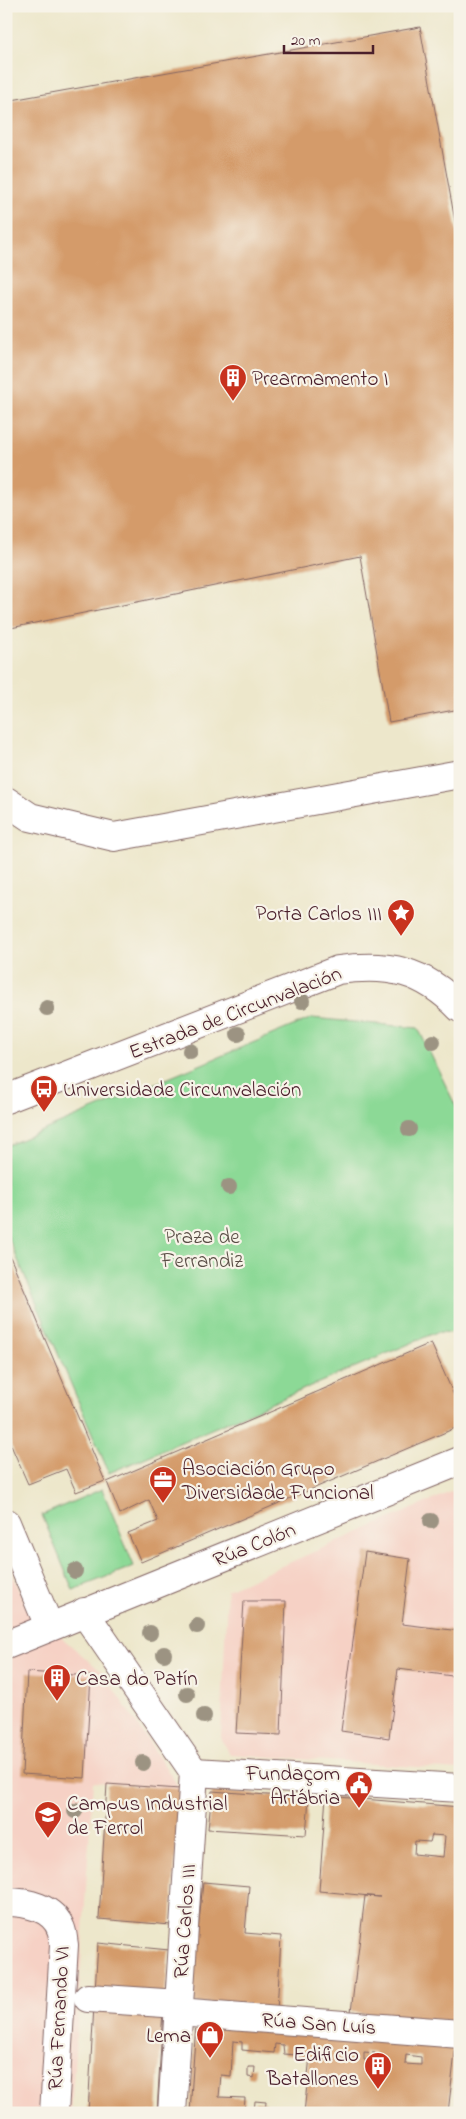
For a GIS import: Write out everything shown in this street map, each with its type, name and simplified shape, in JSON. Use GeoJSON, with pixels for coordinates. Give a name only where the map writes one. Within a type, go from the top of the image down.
{"type":"FeatureCollection","features":[{"type":"Feature","properties":{"kind":"street"},"geometry":{"type":"LineString","coordinates":[[6,801],[30,817],[114,837],[460,774]]}},
{"type":"Feature","properties":{"kind":"street","name":"Estrada de Circunvalación"},"geometry":{"type":"LineString","coordinates":[[6,1099],[338,970],[368,966],[395,969],[421,978],[450,998],[460,1008]]}},
{"type":"Feature","properties":{"kind":"street","name":"Rúa Colón"},"geometry":{"type":"LineString","coordinates":[[6,1645],[460,1461]]}},
{"type":"Feature","properties":{"kind":"street"},"geometry":{"type":"LineString","coordinates":[[6,1523],[49,1626]]}},
{"type":"Feature","properties":{"kind":"street"},"geometry":{"type":"LineString","coordinates":[[84,1612],[194,1772],[460,1788]]}},
{"type":"Feature","properties":{"kind":"street","name":"Rúa Carlos III"},"geometry":{"type":"LineString","coordinates":[[172,2113],[194,1772]]}},
{"type":"Feature","properties":{"kind":"street","name":"Rúa Fernando VI"},"geometry":{"type":"LineString","coordinates":[[6,1902],[32,1905],[48,1912],[61,1928],[64,1945],[54,2113]]}},
{"type":"Feature","properties":{"kind":"street","name":"Rúa San Luís"},"geometry":{"type":"LineString","coordinates":[[88,1998],[460,2034]]}},
{"type":"Feature","properties":{"kind":"shaded area"},"geometry":{"type":"Polygon","coordinates":[[[460,1488],[460,1770],[230,1754],[221,1738],[227,1590],[460,1488]]]}},
{"type":"Feature","properties":{"kind":"shaded area","name":"Campus Industrial de Ferrol"},"geometry":{"type":"Polygon","coordinates":[[[6,1558],[27,1608],[103,1673],[180,1789],[93,1782],[71,2113],[6,2113],[6,1558]]]}},
{"type":"Feature","properties":{"kind":"green space","name":"Praza de Ferrandiz"},"geometry":{"type":"Polygon","coordinates":[[[312,1018],[418,1028],[460,1115],[460,1333],[437,1332],[109,1473],[6,1232],[6,1146],[312,1018]]]}},
{"type":"Feature","properties":{"kind":"green space"},"geometry":{"type":"Polygon","coordinates":[[[102,1489],[134,1566],[73,1590],[42,1515],[102,1489]]]}},
{"type":"Feature","properties":{"kind":"building","name":"Prearmamento I"},"geometry":{"type":"Polygon","coordinates":[[[420,27],[460,249],[460,709],[389,722],[360,556],[6,629],[6,101],[420,27]]]}},
{"type":"Feature","properties":{"kind":"building"},"geometry":{"type":"Polygon","coordinates":[[[6,1247],[105,1481],[76,1492],[66,1469],[28,1484],[6,1434],[6,1247]]]}},
{"type":"Feature","properties":{"kind":"building"},"geometry":{"type":"Polygon","coordinates":[[[431,1343],[460,1409],[460,1426],[141,1562],[128,1533],[158,1521],[149,1500],[120,1514],[107,1482],[431,1343]]]}},
{"type":"Feature","properties":{"kind":"building"},"geometry":{"type":"Polygon","coordinates":[[[365,1552],[410,1559],[402,1624],[460,1631],[460,1677],[398,1669],[389,1738],[341,1731],[365,1552]]]}},
{"type":"Feature","properties":{"kind":"building"},"geometry":{"type":"Polygon","coordinates":[[[244,1601],[286,1601],[281,1735],[236,1733],[244,1601]]]}},
{"type":"Feature","properties":{"kind":"building","name":"Casa do Patín"},"geometry":{"type":"Polygon","coordinates":[[[27,1672],[91,1676],[85,1778],[22,1774],[27,1672]]]}},
{"type":"Feature","properties":{"kind":"building"},"geometry":{"type":"Polygon","coordinates":[[[107,1784],[180,1789],[171,1925],[99,1919],[107,1784]]]}},
{"type":"Feature","properties":{"kind":"building"},"geometry":{"type":"Polygon","coordinates":[[[212,1791],[309,1798],[306,1835],[208,1829],[212,1791]]]}},
{"type":"Feature","properties":{"kind":"building"},"geometry":{"type":"Polygon","coordinates":[[[326,1796],[460,1807],[459,2022],[351,2012],[365,1896],[380,1897],[319,1891],[326,1796]],[[432,1835],[430,1842],[415,1841],[414,1854],[443,1857],[445,1836],[432,1835]]]}},
{"type":"Feature","properties":{"kind":"building"},"geometry":{"type":"Polygon","coordinates":[[[203,1882],[249,1886],[245,1933],[281,1936],[277,2012],[191,2003],[203,1882]]]}},
{"type":"Feature","properties":{"kind":"building"},"geometry":{"type":"Polygon","coordinates":[[[98,1943],[169,1950],[165,1996],[95,1991],[98,1943]]]}},
{"type":"Feature","properties":{"kind":"building"},"geometry":{"type":"Polygon","coordinates":[[[94,2005],[163,2009],[157,2113],[88,2113],[94,2005]]]}},
{"type":"Feature","properties":{"kind":"building"},"geometry":{"type":"Polygon","coordinates":[[[196,2022],[456,2044],[448,2113],[304,2113],[310,2056],[284,2054],[283,2045],[275,2044],[274,2053],[242,2050],[242,2042],[233,2041],[231,2076],[221,2075],[219,2097],[245,2098],[244,2113],[190,2113],[196,2022]],[[317,2048],[316,2056],[329,2057],[330,2049],[317,2048]],[[364,2052],[364,2060],[374,2060],[375,2053],[364,2052]],[[406,2055],[405,2064],[421,2065],[421,2057],[406,2055]]]}},
{"type":"Feature","properties":{"kind":"building"},"geometry":{"type":"Polygon","coordinates":[[[248,2067],[255,2067],[254,2078],[248,2077],[248,2067]]]}},
{"type":"Feature","properties":{"kind":"building"},"geometry":{"type":"Polygon","coordinates":[[[255,2101],[266,2102],[265,2113],[254,2113],[255,2101]]]}},
{"type":"Feature","properties":{"kind":"place","name":"Prearmamento I"},"geometry":{"type":"Point","coordinates":[233,402]}},
{"type":"Feature","properties":{"kind":"place","name":"Porta Carlos III"},"geometry":{"type":"Point","coordinates":[401,937]}},
{"type":"Feature","properties":{"kind":"place","name":"Universidade Circunvalación"},"geometry":{"type":"Point","coordinates":[44,1113]}},
{"type":"Feature","properties":{"kind":"place","name":"Asociación Grupo Diversidade Funcional"},"geometry":{"type":"Point","coordinates":[163,1504]}},
{"type":"Feature","properties":{"kind":"place","name":"Casa do Patín"},"geometry":{"type":"Point","coordinates":[57,1702]}},
{"type":"Feature","properties":{"kind":"place","name":"Fundaçom Artábria"},"geometry":{"type":"Point","coordinates":[359,1809]}},
{"type":"Feature","properties":{"kind":"place","name":"Campus Industrial de Ferrol"},"geometry":{"type":"Point","coordinates":[48,1839]}},
{"type":"Feature","properties":{"kind":"place","name":"Lema"},"geometry":{"type":"Point","coordinates":[210,2059]}},
{"type":"Feature","properties":{"kind":"place","name":"Edificio Batallones"},"geometry":{"type":"Point","coordinates":[378,2090]}}]}
